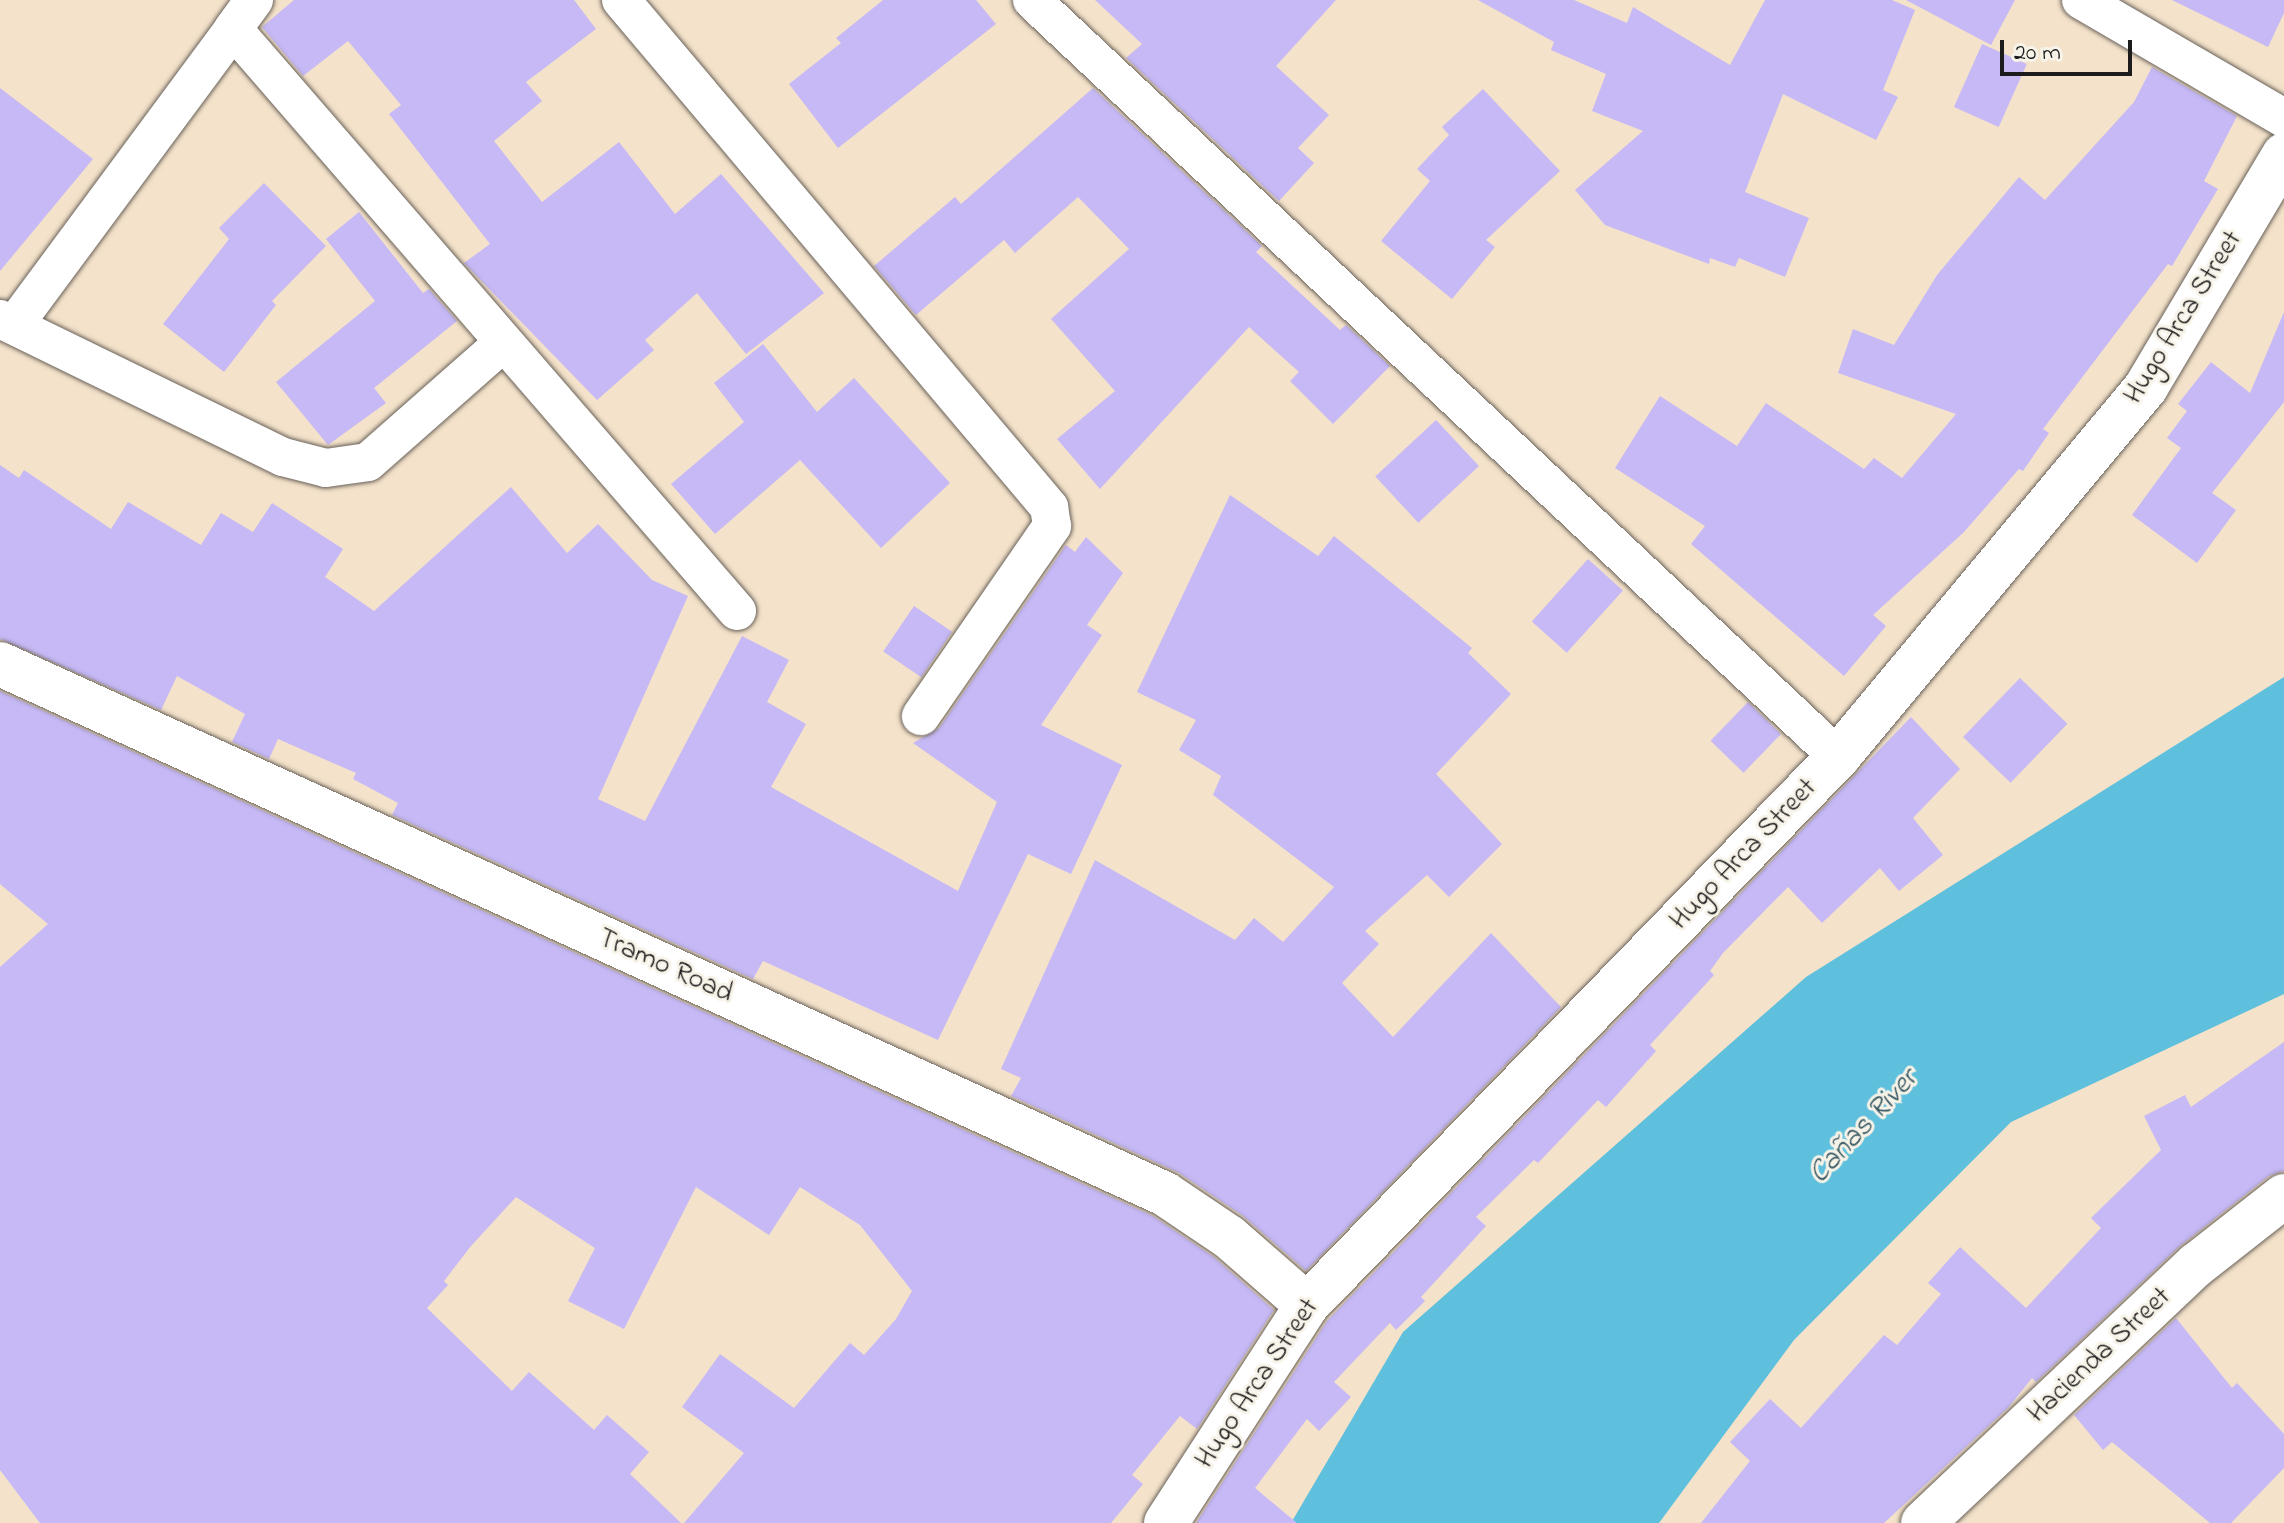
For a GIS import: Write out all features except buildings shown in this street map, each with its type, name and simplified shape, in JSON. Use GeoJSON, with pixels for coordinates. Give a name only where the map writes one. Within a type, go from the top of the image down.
{"type":"FeatureCollection","features":[{"type":"Feature","properties":{"kind":"street"},"geometry":{"type":"LineString","coordinates":[[621,0],[1049,507],[1052,526],[921,716]]}},
{"type":"Feature","properties":{"kind":"street"},"geometry":{"type":"LineString","coordinates":[[1032,0],[1838,757]]}},
{"type":"Feature","properties":{"kind":"street"},"geometry":{"type":"LineString","coordinates":[[2081,0],[2284,118]]}},
{"type":"Feature","properties":{"kind":"street"},"geometry":{"type":"LineString","coordinates":[[504,342],[368,462],[326,468],[283,457],[7,322],[244,15],[504,342],[737,611]]}},
{"type":"Feature","properties":{"kind":"street","name":"Hugo Arca Street"},"geometry":{"type":"LineString","coordinates":[[1166,1523],[1307,1305],[1838,757],[2146,387],[2284,155]]}},
{"type":"Feature","properties":{"kind":"street","name":"Tramo Road"},"geometry":{"type":"LineString","coordinates":[[0,664],[1165,1194],[1229,1237],[1307,1305]]}},
{"type":"Feature","properties":{"kind":"street","name":"Hacienda Street"},"geometry":{"type":"LineString","coordinates":[[1923,1523],[2196,1265],[2284,1196]]}},
{"type":"Feature","properties":{"kind":"water","name":"Cañas River"},"geometry":{"type":"Polygon","coordinates":[[[2284,677],[2284,994],[2011,1122],[1794,1340],[1659,1523],[1291,1523],[1403,1332],[1806,977],[2284,677]]]}}]}
